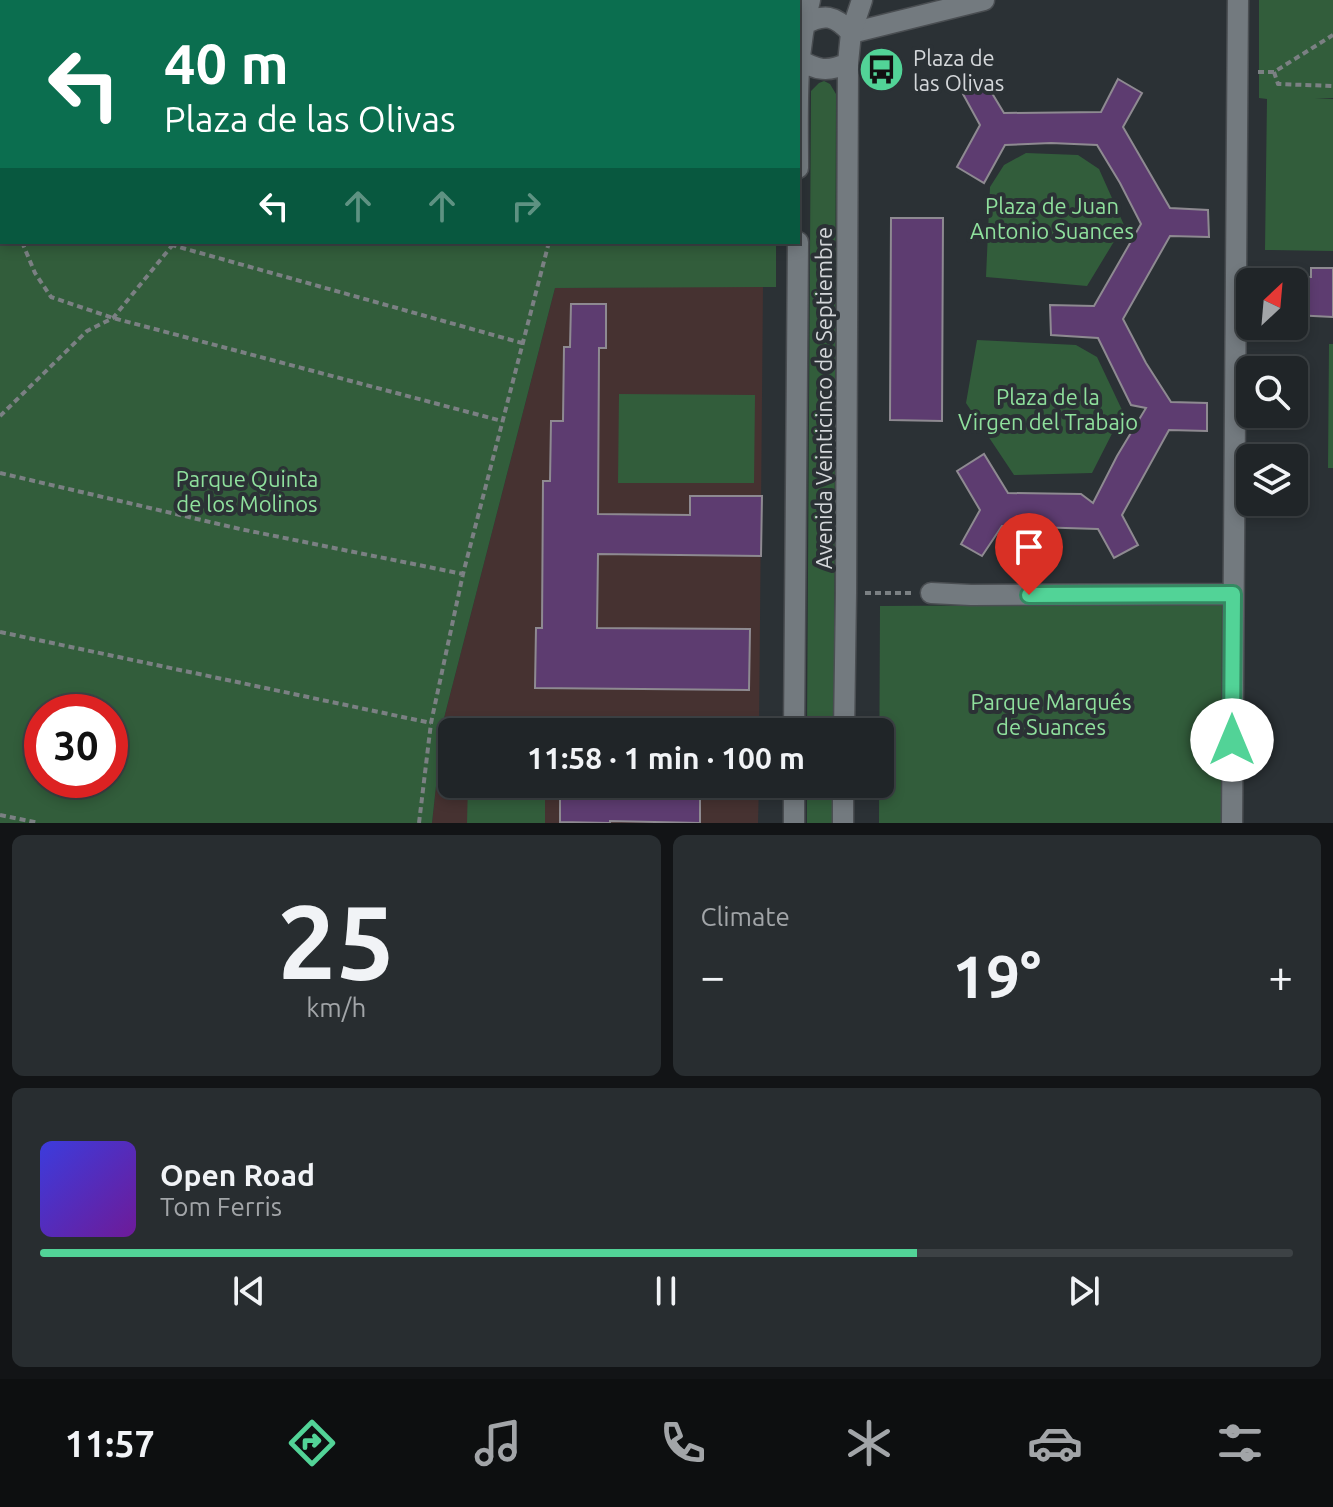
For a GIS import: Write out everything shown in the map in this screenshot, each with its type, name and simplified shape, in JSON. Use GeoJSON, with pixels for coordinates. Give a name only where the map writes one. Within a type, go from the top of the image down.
{"type":"FeatureCollection","features":[{"type":"Feature","properties":{"kind":"main road"},"geometry":{"type":"LineString","coordinates":[[800,50],[810,0]]}},
{"type":"Feature","properties":{"kind":"main road","name":"Avenida Veinticinco de Septiembre"},"geometry":{"type":"LineString","coordinates":[[844,718],[848,63],[851,33],[862,0]]}},
{"type":"Feature","properties":{"kind":"main road"},"geometry":{"type":"LineString","coordinates":[[803,25],[816,18],[829,17],[842,23],[851,33],[984,0]]}},
{"type":"Feature","properties":{"kind":"main road"},"geometry":{"type":"LineString","coordinates":[[1232,823],[1238,0]]}},
{"type":"Feature","properties":{"kind":"main road"},"geometry":{"type":"LineString","coordinates":[[800,60],[810,67],[823,70],[836,69],[848,63]]}},
{"type":"Feature","properties":{"kind":"main road","name":"Avenida Veinticinco de Septiembre"},"geometry":{"type":"LineString","coordinates":[[794,718],[798,244]]}},
{"type":"Feature","properties":{"kind":"main road"},"geometry":{"type":"LineString","coordinates":[[931,593],[1233,594]]}},
{"type":"Feature","properties":{"kind":"main road"},"geometry":{"type":"LineString","coordinates":[[794,798],[794,823]]}},
{"type":"Feature","properties":{"kind":"main road"},"geometry":{"type":"LineString","coordinates":[[843,798],[843,823]]}},
{"type":"Feature","properties":{"kind":"path"},"geometry":{"type":"LineString","coordinates":[[1238,72],[1274,72],[1333,35]]}},
{"type":"Feature","properties":{"kind":"path"},"geometry":{"type":"LineString","coordinates":[[1274,72],[1278,84],[1333,86]]}},
{"type":"Feature","properties":{"kind":"path"},"geometry":{"type":"LineString","coordinates":[[23,244],[35,273],[51,297],[113,318],[502,421]]}},
{"type":"Feature","properties":{"kind":"path"},"geometry":{"type":"LineString","coordinates":[[0,416],[87,331],[113,318],[174,244],[522,343]]}},
{"type":"Feature","properties":{"kind":"path"},"geometry":{"type":"LineString","coordinates":[[419,823],[431,723],[463,574],[548,244]]}},
{"type":"Feature","properties":{"kind":"path"},"geometry":{"type":"LineString","coordinates":[[0,473],[240,529],[463,574]]}},
{"type":"Feature","properties":{"kind":"path"},"geometry":{"type":"LineString","coordinates":[[846,593],[931,593]]}},
{"type":"Feature","properties":{"kind":"path"},"geometry":{"type":"LineString","coordinates":[[0,632],[431,723]]}},
{"type":"Feature","properties":{"kind":"path"},"geometry":{"type":"LineString","coordinates":[[0,815],[39,823]]}},
{"type":"Feature","properties":{"kind":"shaded area"},"geometry":{"type":"Polygon","coordinates":[[[763,286],[759,718],[444,718],[555,288],[763,286]]]}},
{"type":"Feature","properties":{"kind":"shaded area"},"geometry":{"type":"Polygon","coordinates":[[[438,768],[438,798],[759,798],[758,823],[432,823],[438,768]]]}},
{"type":"Feature","properties":{"kind":"green space"},"geometry":{"type":"Polygon","coordinates":[[[1259,0],[1333,0],[1333,98],[1315,98],[1333,99],[1333,251],[1265,250],[1267,99],[1259,98],[1259,0]]]}},
{"type":"Feature","properties":{"kind":"green space"},"geometry":{"type":"Polygon","coordinates":[[[824,81],[830,84],[836,94],[834,718],[807,718],[811,91],[824,81]]]}},
{"type":"Feature","properties":{"kind":"green space","name":"Plaza de Juan Antonio Suances"},"geometry":{"type":"Polygon","coordinates":[[[1026,153],[1078,155],[1099,169],[1124,225],[1087,286],[986,277],[990,187],[1004,165],[1026,153]]]}},
{"type":"Feature","properties":{"kind":"green space","name":"Parque Quinta de los Molinos"},"geometry":{"type":"Polygon","coordinates":[[[0,244],[776,244],[776,287],[555,288],[444,718],[438,718],[438,768],[432,823],[0,823],[0,244]]]}},
{"type":"Feature","properties":{"kind":"green space","name":"Plaza de la Virgen del Trabajo"},"geometry":{"type":"Polygon","coordinates":[[[977,340],[1076,345],[1097,357],[1123,412],[1092,473],[1014,475],[966,403],[977,340]]]}},
{"type":"Feature","properties":{"kind":"green space"},"geometry":{"type":"Polygon","coordinates":[[[1329,344],[1333,344],[1333,468],[1328,468],[1329,344]]]}},
{"type":"Feature","properties":{"kind":"green space"},"geometry":{"type":"Polygon","coordinates":[[[619,394],[755,395],[754,483],[618,483],[619,394]]]}},
{"type":"Feature","properties":{"kind":"green space","name":"Parque Marqués de Suances"},"geometry":{"type":"Polygon","coordinates":[[[1222,604],[1221,823],[879,823],[879,798],[894,798],[894,718],[879,718],[880,606],[1222,604]]]}},
{"type":"Feature","properties":{"kind":"green space"},"geometry":{"type":"Polygon","coordinates":[[[468,798],[545,798],[545,823],[467,823],[468,798]]]}},
{"type":"Feature","properties":{"kind":"green space"},"geometry":{"type":"Polygon","coordinates":[[[807,798],[834,798],[833,823],[807,823],[807,798]]]}},
{"type":"Feature","properties":{"kind":"building"},"geometry":{"type":"Polygon","coordinates":[[[1118,79],[1142,93],[1123,127],[1170,208],[1208,210],[1209,237],[1170,236],[1123,319],[1171,402],[1207,403],[1207,431],[1169,430],[1122,515],[1138,545],[1114,558],[1098,529],[1002,526],[982,556],[961,544],[980,510],[957,471],[984,454],[1008,493],[1081,494],[1093,503],[1146,408],[1131,405],[1098,338],[1051,335],[1050,305],[1094,306],[1141,224],[1097,145],[1005,145],[984,183],[957,167],[980,125],[963,94],[984,80],[1004,113],[1101,112],[1118,79]]]}},
{"type":"Feature","properties":{"kind":"building"},"geometry":{"type":"Polygon","coordinates":[[[891,218],[943,218],[942,421],[890,420],[891,218]]]}},
{"type":"Feature","properties":{"kind":"building"},"geometry":{"type":"Polygon","coordinates":[[[1311,268],[1333,268],[1333,317],[1308,316],[1308,277],[1311,277],[1311,268]]]}},
{"type":"Feature","properties":{"kind":"building"},"geometry":{"type":"Polygon","coordinates":[[[571,304],[606,304],[606,348],[599,348],[598,514],[690,515],[690,496],[762,496],[761,556],[598,554],[597,628],[750,629],[749,690],[535,688],[536,628],[542,628],[543,481],[550,481],[551,421],[563,421],[564,347],[570,347],[571,304]]]}},
{"type":"Feature","properties":{"kind":"building"},"geometry":{"type":"Polygon","coordinates":[[[560,798],[700,798],[700,823],[560,822],[560,798]]]}},
{"type":"Feature","properties":{"kind":"place","name":"Plaza de las Olivas"},"geometry":{"type":"Point","coordinates":[882,70]}},
{"type":"Feature","properties":{"kind":"route"},"geometry":{"type":"LineString","coordinates":[[1029,595],[1233,594],[1232,740]]}}]}
